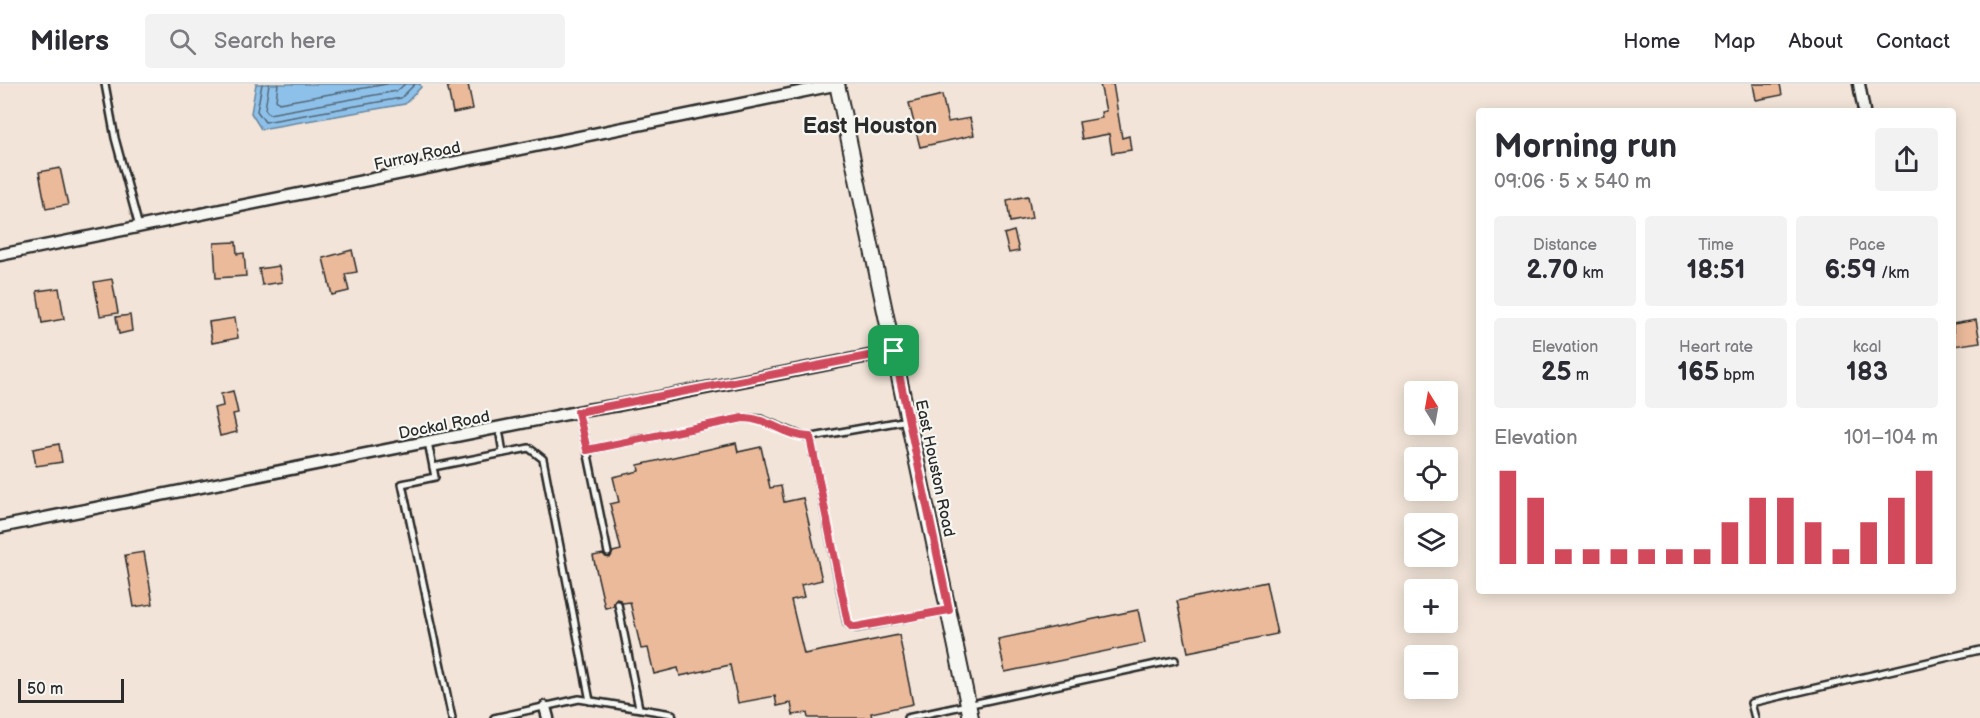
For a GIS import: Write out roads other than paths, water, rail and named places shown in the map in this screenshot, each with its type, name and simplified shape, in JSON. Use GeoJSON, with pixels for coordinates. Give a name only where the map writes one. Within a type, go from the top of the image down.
{"type":"FeatureCollection","features":[{"type":"Feature","properties":{"kind":"street","name":"Furray Road"},"geometry":{"type":"LineString","coordinates":[[0,255],[838,84]]}},
{"type":"Feature","properties":{"kind":"street","name":"East Houston Road"},"geometry":{"type":"LineString","coordinates":[[838,84],[970,712]]}},
{"type":"Feature","properties":{"kind":"street"},"geometry":{"type":"LineString","coordinates":[[1859,84],[1863,108]]}},
{"type":"Feature","properties":{"kind":"street","name":"Dockal Road"},"geometry":{"type":"LineString","coordinates":[[0,527],[894,351]]}},
{"type":"Feature","properties":{"kind":"lane"},"geometry":{"type":"LineString","coordinates":[[105,84],[115,138],[139,227]]}},
{"type":"Feature","properties":{"kind":"lane"},"geometry":{"type":"LineString","coordinates":[[578,412],[608,553]]}},
{"type":"Feature","properties":{"kind":"lane"},"geometry":{"type":"LineString","coordinates":[[587,450],[743,418],[761,419],[797,435],[810,437],[909,420]]}},
{"type":"Feature","properties":{"kind":"lane"},"geometry":{"type":"LineString","coordinates":[[499,429],[503,453]]}},
{"type":"Feature","properties":{"kind":"lane"},"geometry":{"type":"LineString","coordinates":[[810,437],[848,623],[856,627],[949,610]]}},
{"type":"Feature","properties":{"kind":"lane"},"geometry":{"type":"LineString","coordinates":[[428,442],[435,477],[402,484],[452,718]]}},
{"type":"Feature","properties":{"kind":"lane"},"geometry":{"type":"LineString","coordinates":[[433,467],[529,448],[543,459],[590,701]]}},
{"type":"Feature","properties":{"kind":"lane"},"geometry":{"type":"LineString","coordinates":[[618,604],[639,708]]}},
{"type":"Feature","properties":{"kind":"lane"},"geometry":{"type":"LineString","coordinates":[[1755,718],[1751,703],[1980,650]]}},
{"type":"Feature","properties":{"kind":"lane"},"geometry":{"type":"LineString","coordinates":[[907,718],[942,711],[970,712],[1175,660]]}},
{"type":"Feature","properties":{"kind":"lane"},"geometry":{"type":"LineString","coordinates":[[494,718],[546,712],[579,699],[672,714],[673,718]]}},
{"type":"Feature","properties":{"kind":"lane"},"geometry":{"type":"LineString","coordinates":[[942,711],[944,718]]}},
{"type":"Feature","properties":{"kind":"water"},"geometry":{"type":"Polygon","coordinates":[[[256,84],[420,84],[421,87],[405,104],[261,129],[251,113],[256,84]]]}},
{"type":"Feature","properties":{"kind":"district","name":"East Houston"},"geometry":{"type":"Point","coordinates":[870,125]}}]}
